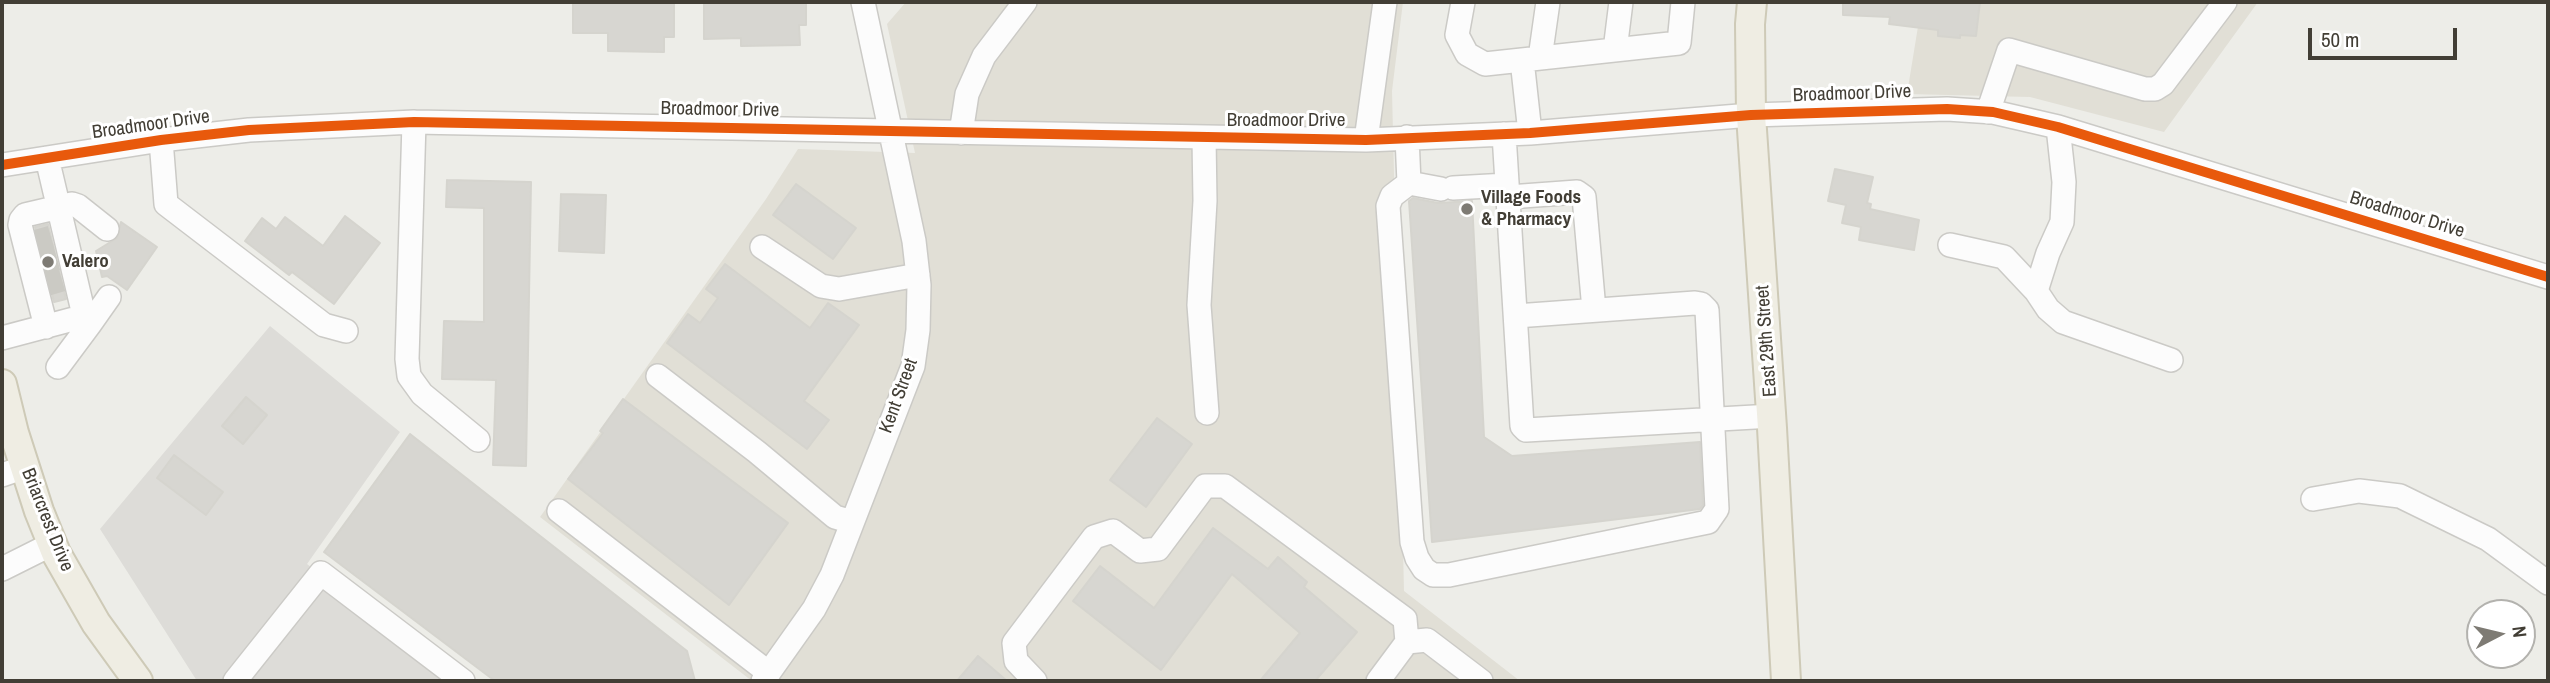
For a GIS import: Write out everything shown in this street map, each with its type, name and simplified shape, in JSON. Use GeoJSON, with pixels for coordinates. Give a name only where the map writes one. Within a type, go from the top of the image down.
{"type":"FeatureCollection","features":[{"type":"Feature","properties":{"kind":"main road","name":"East 29th Street"},"geometry":{"type":"LineString","coordinates":[[1752,2],[1751,115],[1772,416],[1786,681]]}},
{"type":"Feature","properties":{"kind":"main road","name":"Briarcrest Drive"},"geometry":{"type":"LineString","coordinates":[[2,384],[13,471],[83,603],[138,681]]}},
{"type":"Feature","properties":{"kind":"street","name":"Kent Street"},"geometry":{"type":"LineString","coordinates":[[766,677],[814,609],[832,575],[913,366],[918,331],[918,275],[914,241],[863,2]]}},
{"type":"Feature","properties":{"kind":"street"},"geometry":{"type":"LineString","coordinates":[[961,133],[967,94],[984,55],[1025,2]]}},
{"type":"Feature","properties":{"kind":"street"},"geometry":{"type":"LineString","coordinates":[[1366,140],[1385,2]]}},
{"type":"Feature","properties":{"kind":"street"},"geometry":{"type":"LineString","coordinates":[[1463,2],[1457,35],[1467,54],[1485,64],[1679,43],[1683,2]]}},
{"type":"Feature","properties":{"kind":"street"},"geometry":{"type":"LineString","coordinates":[[1530,133],[1531,59],[1548,2]]}},
{"type":"Feature","properties":{"kind":"street"},"geometry":{"type":"LineString","coordinates":[[1615,50],[1621,2]]}},
{"type":"Feature","properties":{"kind":"street"},"geometry":{"type":"LineString","coordinates":[[1988,112],[2008,50],[2145,89],[2155,89],[2163,84],[2225,2]]}},
{"type":"Feature","properties":{"kind":"street","name":"Broadmoor Drive"},"geometry":{"type":"LineString","coordinates":[[2,165],[161,140],[289,127],[414,122],[1366,140],[1530,133],[1751,115],[1923,108],[1988,112],[2058,127],[2548,277]]}},
{"type":"Feature","properties":{"kind":"street"},"geometry":{"type":"LineString","coordinates":[[414,122],[407,359],[409,376],[422,394],[478,440]]}},
{"type":"Feature","properties":{"kind":"street"},"geometry":{"type":"LineString","coordinates":[[2036,291],[2048,253],[2062,222],[2064,182],[2058,127]]}},
{"type":"Feature","properties":{"kind":"street"},"geometry":{"type":"LineString","coordinates":[[1504,134],[1522,426],[1526,430],[1772,416]]}},
{"type":"Feature","properties":{"kind":"street"},"geometry":{"type":"LineString","coordinates":[[1407,137],[1409,183]]}},
{"type":"Feature","properties":{"kind":"street"},"geometry":{"type":"LineString","coordinates":[[1204,138],[1205,201],[1199,305],[1207,414]]}},
{"type":"Feature","properties":{"kind":"street"},"geometry":{"type":"LineString","coordinates":[[161,140],[166,204],[324,325],[346,331]]}},
{"type":"Feature","properties":{"kind":"street"},"geometry":{"type":"LineString","coordinates":[[46,327],[49,261],[59,207],[47,159]]}},
{"type":"Feature","properties":{"kind":"street"},"geometry":{"type":"LineString","coordinates":[[1516,316],[1701,304],[1707,310],[1717,509],[1708,522],[1449,575],[1433,575],[1424,569],[1417,558],[1412,542],[1388,206],[1392,196],[1409,183],[1447,188],[1577,192],[1584,197],[1594,310]]}},
{"type":"Feature","properties":{"kind":"street"},"geometry":{"type":"LineString","coordinates":[[86,320],[83,311],[49,261],[20,225],[25,215],[72,204],[107,229]]}},
{"type":"Feature","properties":{"kind":"street"},"geometry":{"type":"LineString","coordinates":[[1950,245],[2004,257],[2036,291],[2048,309],[2063,322],[2171,360]]}},
{"type":"Feature","properties":{"kind":"street"},"geometry":{"type":"LineString","coordinates":[[762,247],[821,286],[839,289],[918,275]]}},
{"type":"Feature","properties":{"kind":"street"},"geometry":{"type":"LineString","coordinates":[[58,367],[86,320],[109,298]]}},
{"type":"Feature","properties":{"kind":"street"},"geometry":{"type":"LineString","coordinates":[[2,338],[86,320]]}},
{"type":"Feature","properties":{"kind":"street"},"geometry":{"type":"LineString","coordinates":[[658,376],[757,452],[835,517],[852,522]]}},
{"type":"Feature","properties":{"kind":"street"},"geometry":{"type":"LineString","coordinates":[[1035,681],[1016,662],[1014,643],[1094,537],[1112,531],[1140,551],[1158,549],[1205,486],[1225,486],[1405,620],[1407,642],[1378,681]]}},
{"type":"Feature","properties":{"kind":"street"},"geometry":{"type":"LineString","coordinates":[[2313,499],[2359,491],[2400,496],[2452,519],[2488,539],[2548,583]]}},
{"type":"Feature","properties":{"kind":"street"},"geometry":{"type":"LineString","coordinates":[[559,510],[766,677]]}},
{"type":"Feature","properties":{"kind":"street"},"geometry":{"type":"LineString","coordinates":[[2,569],[52,544]]}},
{"type":"Feature","properties":{"kind":"street"},"geometry":{"type":"LineString","coordinates":[[234,681],[321,573],[463,681]]}},
{"type":"Feature","properties":{"kind":"street"},"geometry":{"type":"LineString","coordinates":[[1407,642],[1427,640],[1480,681]]}},
{"type":"Feature","properties":{"kind":"shaded area"},"geometry":{"type":"Polygon","coordinates":[[[906,2],[1403,2],[1392,91],[1404,591],[1520,681],[752,681],[540,517],[766,199],[798,149],[915,153],[887,24],[906,2]]]}},
{"type":"Feature","properties":{"kind":"shaded area"},"geometry":{"type":"Polygon","coordinates":[[[1922,2],[2258,2],[2164,132],[2030,97],[1907,94],[1922,2]]]}},
{"type":"Feature","properties":{"kind":"shaded area"},"geometry":{"type":"Polygon","coordinates":[[[270,326],[400,432],[307,564],[459,681],[197,681],[100,529],[270,326]]]}},
{"type":"Feature","properties":{"kind":"building"},"geometry":{"type":"Polygon","coordinates":[[[573,2],[674,2],[674,37],[664,37],[664,52],[608,51],[608,33],[573,33],[573,2]]]}},
{"type":"Feature","properties":{"kind":"building"},"geometry":{"type":"Polygon","coordinates":[[[704,2],[806,2],[806,25],[799,25],[800,45],[741,46],[741,38],[704,39],[704,2]]]}},
{"type":"Feature","properties":{"kind":"building"},"geometry":{"type":"Polygon","coordinates":[[[1843,2],[1980,2],[1976,36],[1938,36],[1938,30],[1889,24],[1890,17],[1843,15],[1843,2]]]}},
{"type":"Feature","properties":{"kind":"building"},"geometry":{"type":"Polygon","coordinates":[[[1835,169],[1873,177],[1867,203],[1871,204],[1870,209],[1919,220],[1914,250],[1859,240],[1861,227],[1842,223],[1846,205],[1828,201],[1835,169]]]}},
{"type":"Feature","properties":{"kind":"building"},"geometry":{"type":"Polygon","coordinates":[[[447,180],[531,182],[526,466],[493,465],[496,380],[442,379],[444,321],[484,322],[484,208],[446,207],[447,180]]]}},
{"type":"Feature","properties":{"kind":"building"},"geometry":{"type":"Polygon","coordinates":[[[796,184],[856,228],[833,259],[773,215],[796,184]]]}},
{"type":"Feature","properties":{"kind":"building"},"geometry":{"type":"Polygon","coordinates":[[[561,194],[606,195],[604,253],[559,251],[561,194]]]}},
{"type":"Feature","properties":{"kind":"building"},"geometry":{"type":"Polygon","coordinates":[[[1413,198],[1438,203],[1472,201],[1484,437],[1512,456],[1700,442],[1703,505],[1700,509],[1432,542],[1409,201],[1413,198]]]}},
{"type":"Feature","properties":{"kind":"building"},"geometry":{"type":"Polygon","coordinates":[[[345,216],[380,243],[334,304],[292,272],[289,275],[245,241],[262,218],[276,229],[285,217],[323,246],[345,216]]]}},
{"type":"Feature","properties":{"kind":"building"},"geometry":{"type":"Polygon","coordinates":[[[121,222],[157,247],[127,290],[107,276],[102,277],[96,251],[117,238],[121,222]]]}},
{"type":"Feature","properties":{"kind":"building","name":"Valero"},"geometry":{"type":"Polygon","coordinates":[[[48,224],[66,299],[54,302],[35,227],[48,224]]]}},
{"type":"Feature","properties":{"kind":"building"},"geometry":{"type":"Polygon","coordinates":[[[725,264],[810,328],[828,303],[859,325],[804,401],[829,420],[807,449],[667,343],[688,314],[700,323],[718,298],[706,289],[725,264]]]}},
{"type":"Feature","properties":{"kind":"building"},"geometry":{"type":"Polygon","coordinates":[[[246,397],[267,415],[243,444],[222,426],[246,397]]]}},
{"type":"Feature","properties":{"kind":"building"},"geometry":{"type":"Polygon","coordinates":[[[623,399],[788,523],[729,605],[568,479],[603,433],[600,431],[623,399]]]}},
{"type":"Feature","properties":{"kind":"building"},"geometry":{"type":"Polygon","coordinates":[[[1157,418],[1192,444],[1146,507],[1110,480],[1157,418]]]}},
{"type":"Feature","properties":{"kind":"building"},"geometry":{"type":"Polygon","coordinates":[[[410,434],[687,651],[695,681],[495,681],[324,552],[410,434]]]}},
{"type":"Feature","properties":{"kind":"building"},"geometry":{"type":"Polygon","coordinates":[[[174,455],[223,492],[206,515],[157,478],[174,455]]]}},
{"type":"Feature","properties":{"kind":"building"},"geometry":{"type":"Polygon","coordinates":[[[1213,528],[1268,569],[1278,557],[1307,582],[1304,587],[1357,632],[1315,681],[1260,681],[1300,633],[1232,574],[1161,670],[1073,601],[1100,566],[1154,608],[1213,528]]]}},
{"type":"Feature","properties":{"kind":"building"},"geometry":{"type":"Polygon","coordinates":[[[978,656],[1007,681],[957,681],[978,656]]]}},
{"type":"Feature","properties":{"kind":"tunnel"},"geometry":{"type":"LineString","coordinates":[[34,242],[51,237]]}},
{"type":"Feature","properties":{"kind":"tunnel"},"geometry":{"type":"LineString","coordinates":[[39,264],[57,259]]}},
{"type":"Feature","properties":{"kind":"tunnel"},"geometry":{"type":"LineString","coordinates":[[45,285],[62,280]]}},
{"type":"Feature","properties":{"kind":"cycle path"},"geometry":{"type":"LineString","coordinates":[[2,165],[161,140],[249,130],[414,122],[1366,140],[1530,133],[1751,115],[1947,109],[1993,112],[2058,127],[2548,277]]}},
{"type":"Feature","properties":{"kind":"place","name":"Village Foods & Pharmacy"},"geometry":{"type":"Point","coordinates":[1467,209]}},
{"type":"Feature","properties":{"kind":"place","name":"Valero"},"geometry":{"type":"Point","coordinates":[48,262]}}]}
